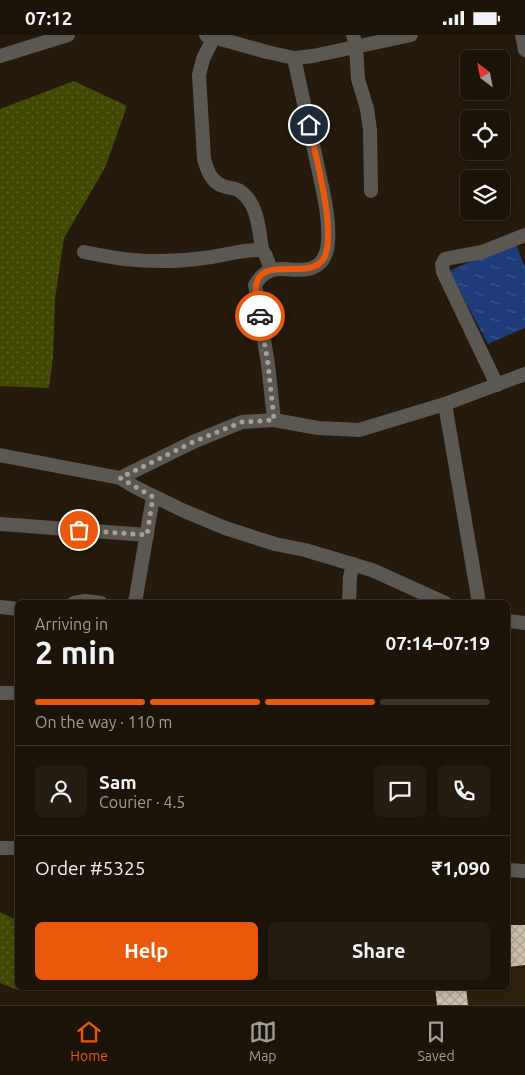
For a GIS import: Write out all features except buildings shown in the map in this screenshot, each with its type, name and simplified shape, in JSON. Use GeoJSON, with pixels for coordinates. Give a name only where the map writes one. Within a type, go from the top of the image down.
{"type":"FeatureCollection","features":[{"type":"Feature","properties":{"kind":"street"},"geometry":{"type":"LineString","coordinates":[[0,56],[68,35]]}},
{"type":"Feature","properties":{"kind":"street"},"geometry":{"type":"LineString","coordinates":[[270,270],[266,255],[262,249],[257,219],[249,200],[238,190],[222,186],[214,181],[204,159],[199,75],[212,36],[294,58],[313,56],[354,40],[411,35]]}},
{"type":"Feature","properties":{"kind":"street"},"geometry":{"type":"LineString","coordinates":[[522,35],[525,50]]}},
{"type":"Feature","properties":{"kind":"street"},"geometry":{"type":"LineString","coordinates":[[354,40],[358,79],[367,109],[370,130],[371,191]]}},
{"type":"Feature","properties":{"kind":"street"},"geometry":{"type":"LineString","coordinates":[[274,420],[256,285],[260,277],[270,270],[310,269],[318,265],[324,258],[328,243],[327,215],[323,191],[294,58]]}},
{"type":"Feature","properties":{"kind":"street"},"geometry":{"type":"LineString","coordinates":[[497,385],[443,272],[442,265],[445,259],[482,252],[525,235]]}},
{"type":"Feature","properties":{"kind":"street"},"geometry":{"type":"LineString","coordinates":[[84,252],[126,260],[175,262],[262,249]]}},
{"type":"Feature","properties":{"kind":"street"},"geometry":{"type":"LineString","coordinates":[[120,478],[193,442],[242,422],[274,420],[318,428],[359,430],[445,404],[525,374]]}},
{"type":"Feature","properties":{"kind":"street"},"geometry":{"type":"LineString","coordinates":[[445,404],[478,600]]}},
{"type":"Feature","properties":{"kind":"street"},"geometry":{"type":"LineString","coordinates":[[0,455],[120,478],[153,497],[242,534],[275,544],[305,549],[353,564],[395,579],[440,600]]}},
{"type":"Feature","properties":{"kind":"street"},"geometry":{"type":"LineString","coordinates":[[136,600],[153,497]]}},
{"type":"Feature","properties":{"kind":"street"},"geometry":{"type":"LineString","coordinates":[[0,524],[147,535]]}},
{"type":"Feature","properties":{"kind":"street"},"geometry":{"type":"LineString","coordinates":[[349,600],[350,577],[353,564]]}},
{"type":"Feature","properties":{"kind":"street"},"geometry":{"type":"LineString","coordinates":[[0,607],[15,609]]}},
{"type":"Feature","properties":{"kind":"street"},"geometry":{"type":"LineString","coordinates":[[510,621],[525,623]]}},
{"type":"Feature","properties":{"kind":"street"},"geometry":{"type":"LineString","coordinates":[[0,693],[15,693]]}},
{"type":"Feature","properties":{"kind":"street"},"geometry":{"type":"LineString","coordinates":[[0,848],[15,848]]}},
{"type":"Feature","properties":{"kind":"street"},"geometry":{"type":"LineString","coordinates":[[510,871],[525,871]]}},
{"type":"Feature","properties":{"kind":"shaded area"},"geometry":{"type":"Polygon","coordinates":[[[525,965],[525,1005],[468,1005],[466,990],[510,990],[510,967],[525,965]]]}},
{"type":"Feature","properties":{"kind":"green space"},"geometry":{"type":"Polygon","coordinates":[[[74,81],[127,106],[105,168],[64,238],[55,299],[53,357],[49,388],[0,386],[0,109],[74,81]]]}},
{"type":"Feature","properties":{"kind":"green space"},"geometry":{"type":"Polygon","coordinates":[[[0,912],[15,920],[15,989],[0,983],[0,912]]]}},
{"type":"Feature","properties":{"kind":"water"},"geometry":{"type":"Polygon","coordinates":[[[515,242],[525,267],[525,328],[488,344],[449,271],[515,242]]]}},
{"type":"Feature","properties":{"kind":"way so far"},"geometry":{"type":"LineString","coordinates":[[79,530],[147,535],[153,497],[120,478],[193,442],[242,422],[274,420],[268,364],[260,316]]}},
{"type":"Feature","properties":{"kind":"route"},"geometry":{"type":"LineString","coordinates":[[260,316],[256,285],[260,277],[266,272],[276,269],[310,269],[318,265],[324,258],[328,243],[327,215],[309,125]]}}]}
